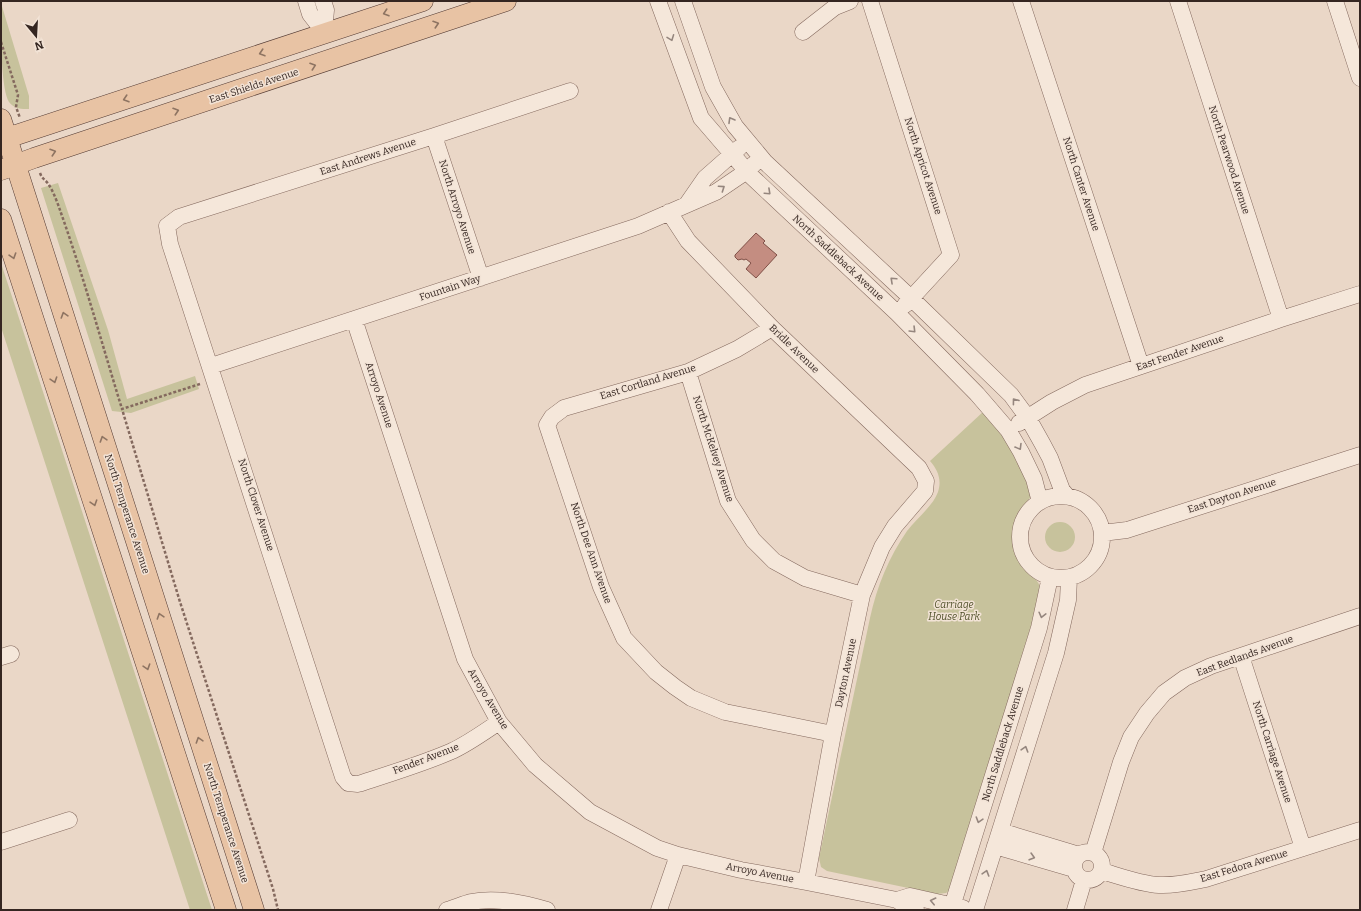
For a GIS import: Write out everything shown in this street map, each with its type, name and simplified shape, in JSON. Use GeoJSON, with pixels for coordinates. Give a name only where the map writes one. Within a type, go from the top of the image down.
{"type":"FeatureCollection","features":[{"type":"Feature","properties":{"kind":"main road"},"geometry":{"type":"LineString","coordinates":[[4,139],[324,32],[423,1]]}},
{"type":"Feature","properties":{"kind":"main road","name":"East Shields Avenue"},"geometry":{"type":"LineString","coordinates":[[9,167],[506,1]]}},
{"type":"Feature","properties":{"kind":"main road","name":"North Temperance Avenue"},"geometry":{"type":"LineString","coordinates":[[9,113],[4,139],[9,167],[254,910]]}},
{"type":"Feature","properties":{"kind":"main road"},"geometry":{"type":"LineString","coordinates":[[1,219],[226,910]]}},
{"type":"Feature","properties":{"kind":"street"},"geometry":{"type":"LineString","coordinates":[[306,1],[310,14],[324,32]]}},
{"type":"Feature","properties":{"kind":"street"},"geometry":{"type":"LineString","coordinates":[[323,1],[326,10],[324,32]]}},
{"type":"Feature","properties":{"kind":"street","name":"North Saddleback Avenue"},"geometry":{"type":"LineString","coordinates":[[658,1],[701,118],[747,171],[897,313],[977,394],[1008,430],[1029,467],[1040,502]]}},
{"type":"Feature","properties":{"kind":"street","name":"North Saddleback Avenue"},"geometry":{"type":"LineString","coordinates":[[683,1],[713,87],[735,126],[762,158],[911,298],[1011,395],[1028,418],[1042,443],[1050,458],[1062,490],[1067,496]]}},
{"type":"Feature","properties":{"kind":"street"},"geometry":{"type":"LineString","coordinates":[[803,32],[835,7],[850,1]]}},
{"type":"Feature","properties":{"kind":"street","name":"North Apricot Avenue"},"geometry":{"type":"LineString","coordinates":[[870,1],[951,255],[897,313]]}},
{"type":"Feature","properties":{"kind":"street","name":"North Canter Avenue"},"geometry":{"type":"LineString","coordinates":[[1021,1],[1141,366]]}},
{"type":"Feature","properties":{"kind":"street","name":"North Pearwood Avenue"},"geometry":{"type":"LineString","coordinates":[[1178,1],[1281,319]]}},
{"type":"Feature","properties":{"kind":"street"},"geometry":{"type":"LineString","coordinates":[[1335,1],[1360,78]]}},
{"type":"Feature","properties":{"kind":"street","name":"East Andrews Avenue"},"geometry":{"type":"LineString","coordinates":[[166,226],[179,217],[570,91]]}},
{"type":"Feature","properties":{"kind":"street","name":"North Arroyo Avenue"},"geometry":{"type":"LineString","coordinates":[[434,136],[481,278]]}},
{"type":"Feature","properties":{"kind":"street"},"geometry":{"type":"LineString","coordinates":[[687,204],[705,178],[748,142]]}},
{"type":"Feature","properties":{"kind":"street","name":"Fountain Way"},"geometry":{"type":"LineString","coordinates":[[213,373],[354,319],[638,226],[716,192],[747,171],[762,158]]}},
{"type":"Feature","properties":{"kind":"street","name":"Bridle Avenue"},"geometry":{"type":"LineString","coordinates":[[669,212],[688,241],[772,328],[919,468],[926,481]]}},
{"type":"Feature","properties":{"kind":"street","name":"North Clover Avenue"},"geometry":{"type":"LineString","coordinates":[[166,226],[170,244],[343,777],[348,783]]}},
{"type":"Feature","properties":{"kind":"street","name":"East Fender Avenue"},"geometry":{"type":"LineString","coordinates":[[1008,430],[1052,402],[1085,385],[1360,294]]}},
{"type":"Feature","properties":{"kind":"street","name":"Arroyo Avenue"},"geometry":{"type":"LineString","coordinates":[[354,319],[465,659],[500,722],[535,765],[590,812],[657,848],[678,855],[741,870],[897,900],[909,908],[916,910]]}},
{"type":"Feature","properties":{"kind":"street","name":"East Cortland Avenue"},"geometry":{"type":"LineString","coordinates":[[547,425],[552,417],[564,408],[688,372],[737,349],[772,328]]}},
{"type":"Feature","properties":{"kind":"street","name":"North McKelvey Avenue"},"geometry":{"type":"LineString","coordinates":[[688,372],[728,501],[753,540],[774,561],[805,578],[862,595]]}},
{"type":"Feature","properties":{"kind":"street","name":"North Dee Ann Avenue"},"geometry":{"type":"LineString","coordinates":[[547,425],[601,587],[624,638],[656,672],[691,698],[725,712],[833,734]]}},
{"type":"Feature","properties":{"kind":"street","name":"East Dayton Avenue"},"geometry":{"type":"LineString","coordinates":[[1102,533],[1127,530],[1360,455]]}},
{"type":"Feature","properties":{"kind":"street","name":"Dayton Avenue"},"geometry":{"type":"LineString","coordinates":[[806,882],[833,734],[862,595],[882,547],[895,526],[925,491],[926,481]]}},
{"type":"Feature","properties":{"kind":"street"},"geometry":{"type":"LineString","coordinates":[[1056,496],[1067,496],[1088,506],[1096,515],[1101,526],[1102,533],[1100,551],[1093,564],[1082,573],[1069,578],[1060,579],[1050,577],[1037,571],[1027,561],[1021,548],[1019,534],[1023,520],[1032,508],[1040,502],[1056,496]]}},
{"type":"Feature","properties":{"kind":"street","name":"North Saddleback Avenue"},"geometry":{"type":"LineString","coordinates":[[952,908],[1039,628],[1050,577]]}},
{"type":"Feature","properties":{"kind":"street"},"geometry":{"type":"LineString","coordinates":[[975,910],[1056,653],[1068,600],[1069,578]]}},
{"type":"Feature","properties":{"kind":"street","name":"East Redlands Avenue"},"geometry":{"type":"LineString","coordinates":[[1076,910],[1083,864],[1131,737],[1147,713],[1164,693],[1185,678],[1211,666],[1360,616]]}},
{"type":"Feature","properties":{"kind":"street","name":"North Carriage Avenue"},"geometry":{"type":"LineString","coordinates":[[1241,656],[1303,848]]}},
{"type":"Feature","properties":{"kind":"street","name":"Fender Avenue"},"geometry":{"type":"LineString","coordinates":[[348,783],[358,784],[446,753],[477,738],[500,722]]}},
{"type":"Feature","properties":{"kind":"street"},"geometry":{"type":"LineString","coordinates":[[1,842],[69,820]]}},
{"type":"Feature","properties":{"kind":"street"},"geometry":{"type":"LineString","coordinates":[[1000,830],[1083,864]]}},
{"type":"Feature","properties":{"kind":"street","name":"East Fedora Avenue"},"geometry":{"type":"LineString","coordinates":[[1083,864],[1090,880],[1098,876],[1102,871],[1129,879],[1159,885],[1183,883],[1206,879],[1360,830]]}},
{"type":"Feature","properties":{"kind":"street"},"geometry":{"type":"LineString","coordinates":[[995,846],[1083,864]]}},
{"type":"Feature","properties":{"kind":"street"},"geometry":{"type":"LineString","coordinates":[[659,910],[678,855]]}},
{"type":"Feature","properties":{"kind":"street","name":"Arroyo Avenue"},"geometry":{"type":"LineString","coordinates":[[897,900],[910,896],[952,908],[968,910]]}},
{"type":"Feature","properties":{"kind":"street"},"geometry":{"type":"LineString","coordinates":[[447,910],[471,902],[498,901],[523,903],[547,910]]}},
{"type":"Feature","properties":{"kind":"path"},"geometry":{"type":"LineString","coordinates":[[1,42],[18,95],[9,113]]}},
{"type":"Feature","properties":{"kind":"path"},"geometry":{"type":"LineString","coordinates":[[42,179],[48,183],[53,192],[87,288],[177,594],[271,881],[278,910]]}},
{"type":"Feature","properties":{"kind":"path"},"geometry":{"type":"LineString","coordinates":[[122,409],[213,373]]}},
{"type":"Feature","properties":{"kind":"green space"},"geometry":{"type":"Polygon","coordinates":[[[1,3],[29,96],[29,109],[21,109],[13,106],[9,102],[6,94],[2,55],[1,3]]]}},
{"type":"Feature","properties":{"kind":"green space"},"geometry":{"type":"Polygon","coordinates":[[[58,183],[108,330],[127,399],[195,376],[199,389],[131,413],[112,411],[41,188],[58,183]]]}},
{"type":"Feature","properties":{"kind":"green space"},"geometry":{"type":"Polygon","coordinates":[[[1,263],[212,910],[190,910],[1,327],[1,263]]]}},
{"type":"Feature","properties":{"kind":"green space","name":"Carriage House Park"},"geometry":{"type":"Polygon","coordinates":[[[984,411],[1002,431],[1026,475],[1031,497],[1019,511],[1016,518],[1013,533],[1014,549],[1016,556],[1024,569],[1038,582],[1041,593],[952,888],[946,893],[937,894],[827,871],[821,867],[819,858],[870,618],[880,583],[889,562],[907,531],[936,497],[940,483],[935,468],[930,461],[984,411]]]}},
{"type":"Feature","properties":{"kind":"green space"},"geometry":{"type":"Polygon","coordinates":[[[1060,522],[1071,526],[1075,537],[1071,548],[1060,552],[1049,548],[1045,537],[1049,526],[1060,522]]]}},
{"type":"Feature","properties":{"kind":"building"},"geometry":{"type":"Polygon","coordinates":[[[756,233],[765,241],[763,243],[777,255],[756,278],[746,269],[751,263],[746,259],[738,260],[735,255],[756,233]]]}}]}
